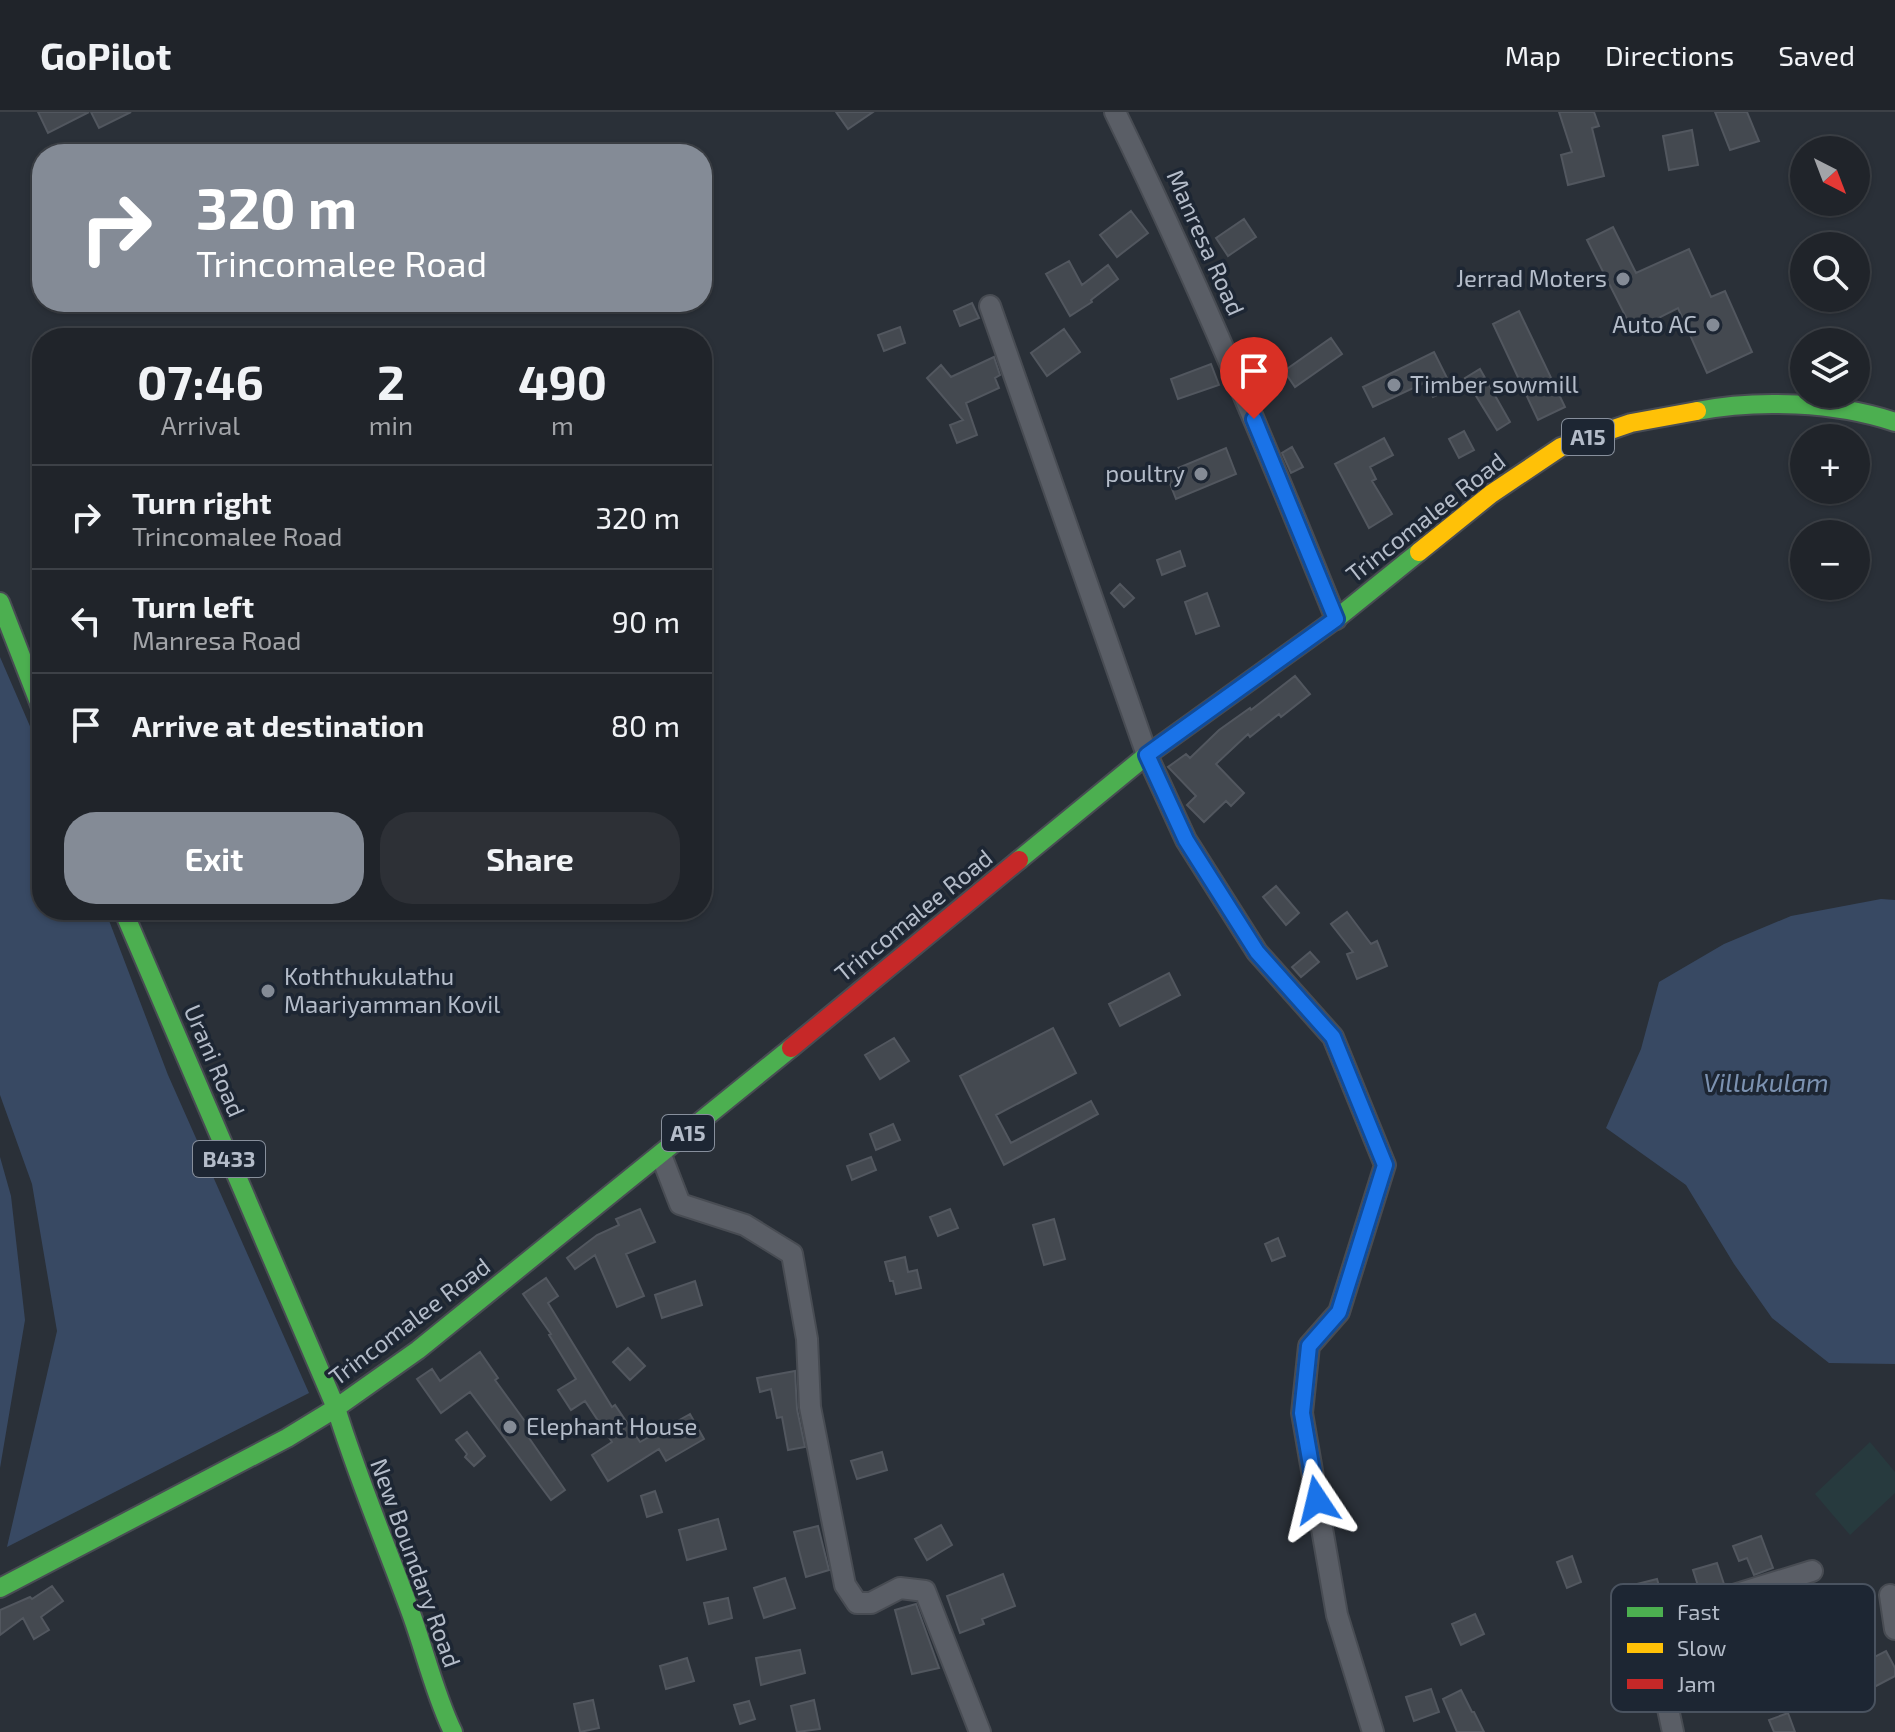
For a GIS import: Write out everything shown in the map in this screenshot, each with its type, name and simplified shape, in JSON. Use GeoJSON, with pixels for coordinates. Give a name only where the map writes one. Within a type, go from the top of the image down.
{"type":"FeatureCollection","features":[{"type":"Feature","properties":{"kind":"main road","name":"Trincomalee Road"},"geometry":{"type":"LineString","coordinates":[[0,1588],[234,1466],[336,1408],[467,1312],[1147,755],[1336,619],[1491,494],[1561,447],[1631,423],[1733,404],[1780,404],[1871,414],[1895,422]]}},
{"type":"Feature","properties":{"kind":"main road"},"geometry":{"type":"LineString","coordinates":[[0,602],[32,684]]}},
{"type":"Feature","properties":{"kind":"main road","name":"Urani Road"},"geometry":{"type":"LineString","coordinates":[[127,920],[336,1408]]}},
{"type":"Feature","properties":{"kind":"main road","name":"New Boundary Road"},"geometry":{"type":"LineString","coordinates":[[336,1408],[349,1451],[413,1620],[442,1711],[453,1732]]}},
{"type":"Feature","properties":{"kind":"street","name":"Manresa Road"},"geometry":{"type":"LineString","coordinates":[[1115,112],[1149,181],[1266,445],[1336,619]]}},
{"type":"Feature","properties":{"kind":"street"},"geometry":{"type":"LineString","coordinates":[[990,306],[1147,755],[1186,840],[1257,952],[1333,1037],[1385,1165],[1339,1312],[1309,1346],[1302,1413],[1337,1615],[1373,1732]]}},
{"type":"Feature","properties":{"kind":"street"},"geometry":{"type":"LineString","coordinates":[[661,1155],[680,1204],[745,1225],[792,1254],[807,1339],[810,1407],[845,1585],[857,1603],[871,1603],[900,1588],[925,1591],[980,1732]]}},
{"type":"Feature","properties":{"kind":"street"},"geometry":{"type":"LineString","coordinates":[[1770,1584],[1812,1571]]}},
{"type":"Feature","properties":{"kind":"street"},"geometry":{"type":"LineString","coordinates":[[1890,1595],[1895,1629]]}},
{"type":"Feature","properties":{"kind":"street"},"geometry":{"type":"LineString","coordinates":[[1668,1712],[1673,1732]]}},
{"type":"Feature","properties":{"kind":"green space"},"geometry":{"type":"Polygon","coordinates":[[[1870,1442],[1895,1472],[1895,1493],[1850,1535],[1815,1494],[1870,1442]]]}},
{"type":"Feature","properties":{"kind":"water"},"geometry":{"type":"Polygon","coordinates":[[[0,657],[32,731],[32,920],[109,920],[168,1075],[309,1393],[7,1547],[57,1331],[32,1184],[0,1095],[0,657]]]}},
{"type":"Feature","properties":{"kind":"water","name":"Villukulam"},"geometry":{"type":"Polygon","coordinates":[[[1881,899],[1895,900],[1895,1364],[1829,1363],[1772,1318],[1734,1264],[1686,1185],[1606,1128],[1641,1049],[1659,982],[1724,944],[1791,916],[1881,899]]]}},
{"type":"Feature","properties":{"kind":"water"},"geometry":{"type":"Polygon","coordinates":[[[0,1157],[11,1196],[25,1320],[0,1468],[0,1157]]]}},
{"type":"Feature","properties":{"kind":"building"},"geometry":{"type":"Polygon","coordinates":[[[38,112],[89,112],[48,133],[38,112]]]}},
{"type":"Feature","properties":{"kind":"building"},"geometry":{"type":"Polygon","coordinates":[[[91,112],[131,112],[99,128],[91,112]]]}},
{"type":"Feature","properties":{"kind":"building"},"geometry":{"type":"Polygon","coordinates":[[[836,112],[873,112],[848,129],[836,112]]]}},
{"type":"Feature","properties":{"kind":"building"},"geometry":{"type":"Polygon","coordinates":[[[1559,112],[1594,112],[1599,126],[1592,128],[1604,176],[1568,185],[1561,155],[1572,152],[1559,112]]]}},
{"type":"Feature","properties":{"kind":"building"},"geometry":{"type":"Polygon","coordinates":[[[1715,112],[1747,112],[1759,141],[1730,150],[1715,112]]]}},
{"type":"Feature","properties":{"kind":"building"},"geometry":{"type":"Polygon","coordinates":[[[1692,130],[1698,165],[1669,170],[1663,136],[1692,130]]]}},
{"type":"Feature","properties":{"kind":"building"},"geometry":{"type":"Polygon","coordinates":[[[1131,211],[1148,233],[1117,257],[1100,235],[1131,211]]]}},
{"type":"Feature","properties":{"kind":"building"},"geometry":{"type":"Polygon","coordinates":[[[1244,219],[1256,237],[1228,256],[1216,238],[1244,219]]]}},
{"type":"Feature","properties":{"kind":"building"},"geometry":{"type":"Polygon","coordinates":[[[1613,227],[1636,273],[1689,249],[1711,297],[1725,291],[1752,352],[1707,373],[1678,308],[1633,331],[1587,240],[1613,227]]]}},
{"type":"Feature","properties":{"kind":"building"},"geometry":{"type":"Polygon","coordinates":[[[1069,261],[1082,285],[1108,265],[1118,279],[1070,316],[1046,274],[1069,261]]]}},
{"type":"Feature","properties":{"kind":"building"},"geometry":{"type":"Polygon","coordinates":[[[972,303],[979,318],[960,326],[954,311],[972,303]]]}},
{"type":"Feature","properties":{"kind":"building"},"geometry":{"type":"Polygon","coordinates":[[[1519,311],[1565,407],[1538,420],[1493,324],[1519,311]]]}},
{"type":"Feature","properties":{"kind":"building"},"geometry":{"type":"Polygon","coordinates":[[[900,327],[905,343],[884,351],[878,335],[900,327]]]}},
{"type":"Feature","properties":{"kind":"building"},"geometry":{"type":"Polygon","coordinates":[[[1064,329],[1080,352],[1047,376],[1031,353],[1064,329]]]}},
{"type":"Feature","properties":{"kind":"building"},"geometry":{"type":"Polygon","coordinates":[[[1331,338],[1342,354],[1295,387],[1284,371],[1331,338]]]}},
{"type":"Feature","properties":{"kind":"building"},"geometry":{"type":"Polygon","coordinates":[[[1434,352],[1452,388],[1433,397],[1426,382],[1373,407],[1363,387],[1434,352]]]}},
{"type":"Feature","properties":{"kind":"building"},"geometry":{"type":"Polygon","coordinates":[[[994,357],[1000,375],[995,378],[999,388],[966,403],[977,435],[957,443],[950,425],[963,420],[927,378],[941,365],[951,377],[994,357]]]}},
{"type":"Feature","properties":{"kind":"building"},"geometry":{"type":"Polygon","coordinates":[[[1211,364],[1219,385],[1178,399],[1171,379],[1211,364]]]}},
{"type":"Feature","properties":{"kind":"building"},"geometry":{"type":"Polygon","coordinates":[[[1480,369],[1510,422],[1497,430],[1465,378],[1480,369]]]}},
{"type":"Feature","properties":{"kind":"building"},"geometry":{"type":"Polygon","coordinates":[[[1464,431],[1474,450],[1459,458],[1449,439],[1464,431]]]}},
{"type":"Feature","properties":{"kind":"building"},"geometry":{"type":"Polygon","coordinates":[[[1384,438],[1393,455],[1370,467],[1376,479],[1372,481],[1392,514],[1369,528],[1335,464],[1384,438]]]}},
{"type":"Feature","properties":{"kind":"building"},"geometry":{"type":"Polygon","coordinates":[[[1292,447],[1303,467],[1291,473],[1282,453],[1292,447]]]}},
{"type":"Feature","properties":{"kind":"building","name":"poultry"},"geometry":{"type":"Polygon","coordinates":[[[1226,448],[1236,474],[1176,499],[1166,473],[1226,448]]]}},
{"type":"Feature","properties":{"kind":"building"},"geometry":{"type":"Polygon","coordinates":[[[1180,551],[1185,566],[1162,575],[1157,560],[1180,551]]]}},
{"type":"Feature","properties":{"kind":"building"},"geometry":{"type":"Polygon","coordinates":[[[1120,584],[1134,598],[1124,607],[1111,593],[1120,584]]]}},
{"type":"Feature","properties":{"kind":"building"},"geometry":{"type":"Polygon","coordinates":[[[1207,593],[1219,626],[1196,634],[1185,602],[1207,593]]]}},
{"type":"Feature","properties":{"kind":"building"},"geometry":{"type":"Polygon","coordinates":[[[1295,676],[1310,694],[1250,737],[1248,734],[1216,764],[1244,793],[1231,806],[1226,801],[1204,822],[1187,805],[1196,796],[1168,767],[1186,754],[1190,758],[1219,730],[1295,676]]]}},
{"type":"Feature","properties":{"kind":"building"},"geometry":{"type":"Polygon","coordinates":[[[1276,886],[1299,913],[1286,925],[1263,897],[1276,886]]]}},
{"type":"Feature","properties":{"kind":"building"},"geometry":{"type":"Polygon","coordinates":[[[1347,912],[1371,944],[1377,941],[1387,966],[1357,979],[1347,954],[1353,952],[1331,924],[1347,912]]]}},
{"type":"Feature","properties":{"kind":"building"},"geometry":{"type":"Polygon","coordinates":[[[1310,952],[1319,962],[1301,977],[1292,967],[1310,952]]]}},
{"type":"Feature","properties":{"kind":"building"},"geometry":{"type":"Polygon","coordinates":[[[1169,973],[1180,995],[1120,1026],[1109,1004],[1169,973]]]}},
{"type":"Feature","properties":{"kind":"building"},"geometry":{"type":"Polygon","coordinates":[[[1053,1028],[1076,1073],[996,1115],[1011,1143],[1091,1101],[1098,1114],[1004,1165],[960,1076],[1053,1028]]]}},
{"type":"Feature","properties":{"kind":"building"},"geometry":{"type":"Polygon","coordinates":[[[894,1038],[909,1061],[880,1079],[865,1055],[894,1038]]]}},
{"type":"Feature","properties":{"kind":"building"},"geometry":{"type":"Polygon","coordinates":[[[893,1124],[900,1140],[876,1150],[870,1134],[893,1124]]]}},
{"type":"Feature","properties":{"kind":"building"},"geometry":{"type":"Polygon","coordinates":[[[871,1157],[876,1170],[852,1180],[847,1166],[871,1157]]]}},
{"type":"Feature","properties":{"kind":"building"},"geometry":{"type":"Polygon","coordinates":[[[640,1209],[655,1242],[626,1254],[644,1296],[617,1307],[595,1255],[575,1269],[567,1258],[597,1235],[619,1225],[616,1219],[640,1209]]]}},
{"type":"Feature","properties":{"kind":"building"},"geometry":{"type":"Polygon","coordinates":[[[950,1209],[958,1228],[938,1236],[930,1217],[950,1209]]]}},
{"type":"Feature","properties":{"kind":"building"},"geometry":{"type":"Polygon","coordinates":[[[1054,1219],[1065,1259],[1044,1265],[1033,1225],[1054,1219]]]}},
{"type":"Feature","properties":{"kind":"building"},"geometry":{"type":"Polygon","coordinates":[[[1278,1238],[1285,1256],[1272,1261],[1265,1244],[1278,1238]]]}},
{"type":"Feature","properties":{"kind":"building"},"geometry":{"type":"Polygon","coordinates":[[[905,1257],[908,1272],[917,1270],[921,1288],[896,1294],[885,1262],[905,1257]]]}},
{"type":"Feature","properties":{"kind":"building"},"geometry":{"type":"Polygon","coordinates":[[[546,1278],[558,1296],[548,1303],[612,1407],[615,1405],[640,1442],[690,1414],[704,1439],[666,1461],[659,1449],[608,1481],[592,1455],[612,1442],[585,1401],[571,1410],[558,1390],[576,1379],[551,1334],[523,1294],[546,1278]]]}},
{"type":"Feature","properties":{"kind":"building"},"geometry":{"type":"Polygon","coordinates":[[[695,1281],[702,1305],[662,1318],[655,1295],[695,1281]]]}},
{"type":"Feature","properties":{"kind":"building"},"geometry":{"type":"Polygon","coordinates":[[[628,1348],[645,1366],[630,1380],[613,1362],[628,1348]]]}},
{"type":"Feature","properties":{"kind":"building","name":"Elephant House"},"geometry":{"type":"Polygon","coordinates":[[[480,1352],[498,1378],[495,1380],[532,1431],[527,1435],[565,1490],[551,1500],[470,1392],[441,1413],[417,1379],[432,1369],[440,1381],[480,1352]]]}},
{"type":"Feature","properties":{"kind":"building"},"geometry":{"type":"Polygon","coordinates":[[[795,1371],[797,1409],[805,1447],[788,1450],[782,1417],[777,1418],[771,1389],[760,1392],[757,1378],[795,1371]]]}},
{"type":"Feature","properties":{"kind":"building"},"geometry":{"type":"Polygon","coordinates":[[[467,1432],[485,1456],[474,1466],[456,1440],[467,1432]]]}},
{"type":"Feature","properties":{"kind":"building"},"geometry":{"type":"Polygon","coordinates":[[[882,1452],[887,1470],[857,1479],[851,1461],[882,1452]]]}},
{"type":"Feature","properties":{"kind":"building"},"geometry":{"type":"Polygon","coordinates":[[[655,1491],[662,1512],[647,1517],[641,1496],[655,1491]]]}},
{"type":"Feature","properties":{"kind":"building"},"geometry":{"type":"Polygon","coordinates":[[[718,1519],[726,1549],[687,1560],[679,1530],[718,1519]]]}},
{"type":"Feature","properties":{"kind":"building"},"geometry":{"type":"Polygon","coordinates":[[[941,1525],[952,1545],[927,1560],[915,1539],[941,1525]]]}},
{"type":"Feature","properties":{"kind":"building"},"geometry":{"type":"Polygon","coordinates":[[[818,1526],[829,1570],[806,1577],[794,1532],[818,1526]]]}},
{"type":"Feature","properties":{"kind":"building"},"geometry":{"type":"Polygon","coordinates":[[[1761,1536],[1773,1568],[1754,1575],[1747,1558],[1739,1561],[1733,1546],[1761,1536]]]}},
{"type":"Feature","properties":{"kind":"building"},"geometry":{"type":"Polygon","coordinates":[[[1572,1556],[1581,1582],[1567,1588],[1557,1562],[1572,1556]]]}},
{"type":"Feature","properties":{"kind":"building"},"geometry":{"type":"Polygon","coordinates":[[[1717,1563],[1724,1584],[1697,1584],[1693,1570],[1717,1563]]]}},
{"type":"Feature","properties":{"kind":"building"},"geometry":{"type":"Polygon","coordinates":[[[1003,1574],[1015,1606],[982,1619],[984,1624],[960,1633],[947,1596],[1003,1574]]]}},
{"type":"Feature","properties":{"kind":"building"},"geometry":{"type":"Polygon","coordinates":[[[785,1578],[795,1608],[764,1618],[754,1588],[785,1578]]]}},
{"type":"Feature","properties":{"kind":"building"},"geometry":{"type":"Polygon","coordinates":[[[1657,1579],[1658,1584],[1637,1584],[1657,1579]]]}},
{"type":"Feature","properties":{"kind":"building"},"geometry":{"type":"Polygon","coordinates":[[[52,1586],[63,1601],[41,1617],[49,1630],[34,1639],[23,1618],[0,1635],[0,1610],[30,1597],[32,1599],[52,1586]]]}},
{"type":"Feature","properties":{"kind":"building"},"geometry":{"type":"Polygon","coordinates":[[[728,1598],[732,1618],[709,1624],[704,1603],[728,1598]]]}},
{"type":"Feature","properties":{"kind":"building"},"geometry":{"type":"Polygon","coordinates":[[[916,1604],[939,1668],[912,1674],[895,1610],[916,1604]]]}},
{"type":"Feature","properties":{"kind":"building"},"geometry":{"type":"Polygon","coordinates":[[[1475,1614],[1484,1634],[1461,1645],[1452,1624],[1475,1614]]]}},
{"type":"Feature","properties":{"kind":"building"},"geometry":{"type":"Polygon","coordinates":[[[800,1650],[805,1673],[761,1685],[756,1658],[800,1650]]]}},
{"type":"Feature","properties":{"kind":"building"},"geometry":{"type":"Polygon","coordinates":[[[1886,1651],[1895,1668],[1895,1676],[1875,1687],[1875,1657],[1886,1651]]]}},
{"type":"Feature","properties":{"kind":"building"},"geometry":{"type":"Polygon","coordinates":[[[687,1658],[694,1681],[666,1689],[660,1666],[687,1658]]]}},
{"type":"Feature","properties":{"kind":"building"},"geometry":{"type":"Polygon","coordinates":[[[1431,1689],[1439,1712],[1414,1721],[1406,1697],[1431,1689]]]}},
{"type":"Feature","properties":{"kind":"building"},"geometry":{"type":"Polygon","coordinates":[[[1461,1690],[1484,1732],[1457,1732],[1443,1699],[1461,1690]]]}},
{"type":"Feature","properties":{"kind":"building"},"geometry":{"type":"Polygon","coordinates":[[[593,1700],[599,1728],[580,1732],[574,1704],[593,1700]]]}},
{"type":"Feature","properties":{"kind":"building"},"geometry":{"type":"Polygon","coordinates":[[[814,1700],[820,1729],[797,1732],[791,1706],[814,1700]]]}},
{"type":"Feature","properties":{"kind":"building"},"geometry":{"type":"Polygon","coordinates":[[[749,1701],[755,1719],[740,1724],[734,1705],[749,1701]]]}},
{"type":"Feature","properties":{"kind":"building"},"geometry":{"type":"Polygon","coordinates":[[[1788,1713],[1795,1732],[1774,1732],[1769,1720],[1788,1713]]]}},
{"type":"Feature","properties":{"kind":"traffic: fast"},"geometry":{"type":"LineString","coordinates":[[1697,411],[1745,405],[1796,404],[1848,410],[1895,422]]}},
{"type":"Feature","properties":{"kind":"traffic: fast"},"geometry":{"type":"LineString","coordinates":[[1019,860],[1147,755],[1336,619],[1419,552]]}},
{"type":"Feature","properties":{"kind":"traffic: fast"},"geometry":{"type":"LineString","coordinates":[[0,602],[32,684]]}},
{"type":"Feature","properties":{"kind":"traffic: fast"},"geometry":{"type":"LineString","coordinates":[[127,920],[336,1408]]}},
{"type":"Feature","properties":{"kind":"traffic: fast"},"geometry":{"type":"LineString","coordinates":[[0,1588],[287,1438],[336,1408],[418,1350],[791,1048]]}},
{"type":"Feature","properties":{"kind":"traffic: fast"},"geometry":{"type":"LineString","coordinates":[[336,1408],[453,1732]]}},
{"type":"Feature","properties":{"kind":"traffic: slow"},"geometry":{"type":"LineString","coordinates":[[1419,552],[1491,494],[1561,447],[1631,423],[1697,411]]}},
{"type":"Feature","properties":{"kind":"traffic: jam"},"geometry":{"type":"LineString","coordinates":[[791,1048],[1019,860]]}},
{"type":"Feature","properties":{"kind":"place","name":"Jerrad Moters"},"geometry":{"type":"Point","coordinates":[1623,279]}},
{"type":"Feature","properties":{"kind":"place","name":"Auto AC"},"geometry":{"type":"Point","coordinates":[1713,325]}},
{"type":"Feature","properties":{"kind":"place","name":"Timber sowmill"},"geometry":{"type":"Point","coordinates":[1394,385]}},
{"type":"Feature","properties":{"kind":"place","name":"poultry"},"geometry":{"type":"Point","coordinates":[1201,474]}},
{"type":"Feature","properties":{"kind":"place","name":"Koththukulathu Maariyamman Kovil"},"geometry":{"type":"Point","coordinates":[268,991]}},
{"type":"Feature","properties":{"kind":"place","name":"Elephant House"},"geometry":{"type":"Point","coordinates":[510,1427]}},
{"type":"Feature","properties":{"kind":"route"},"geometry":{"type":"LineString","coordinates":[[1254,419],[1336,619],[1147,755],[1186,840],[1257,952],[1333,1037],[1385,1165],[1339,1312],[1309,1346],[1302,1413],[1317,1500]]}}]}
